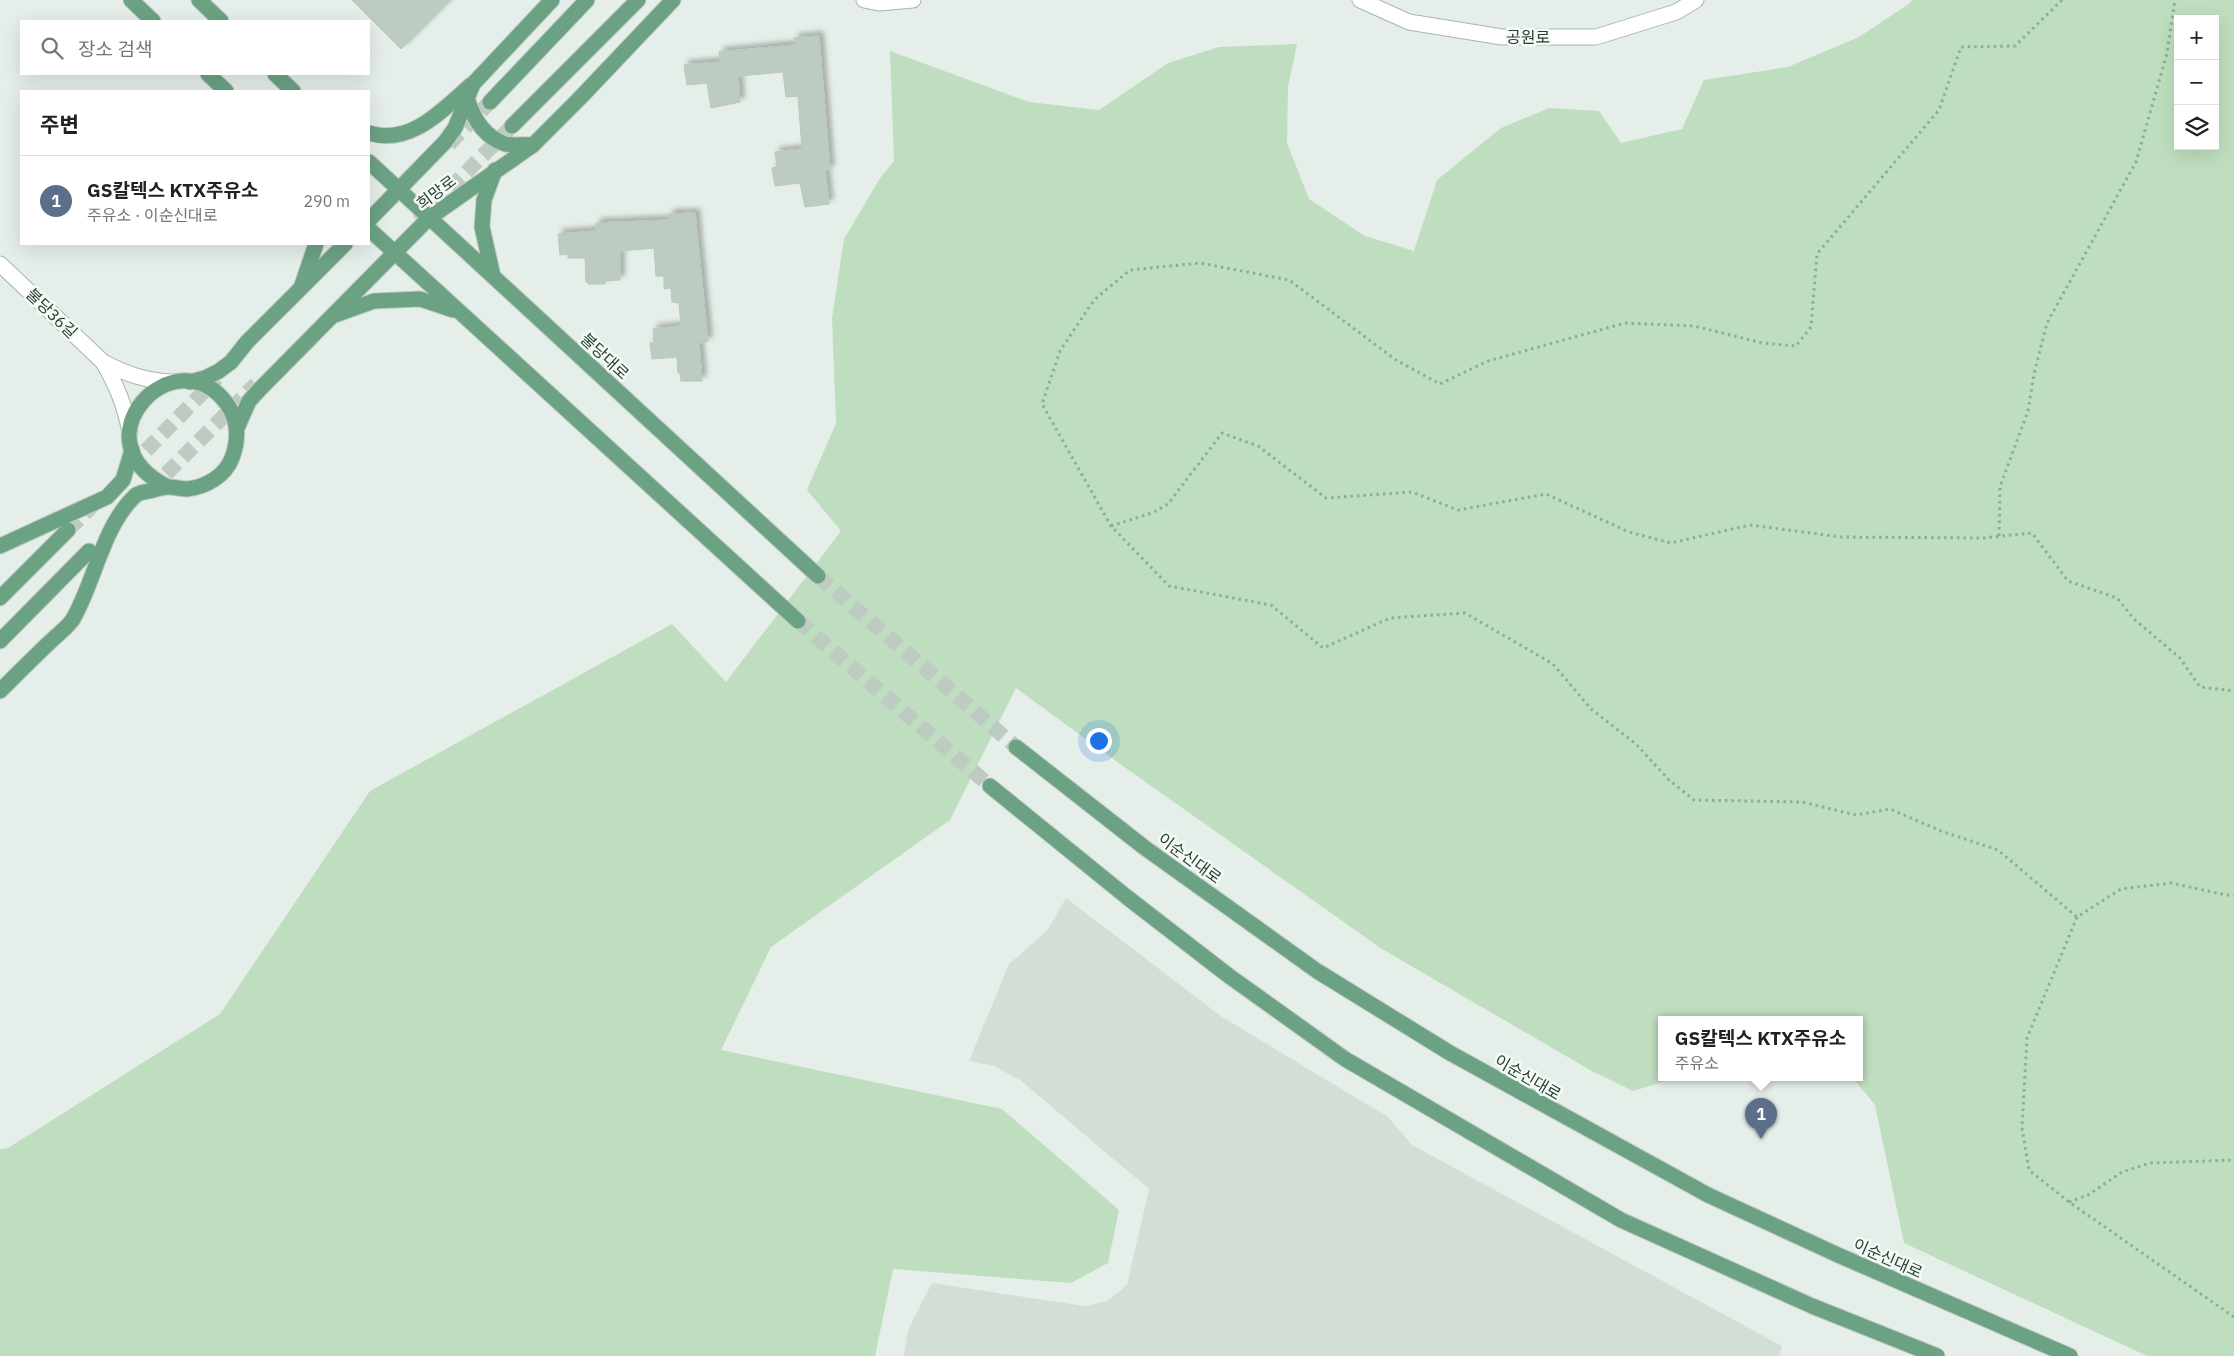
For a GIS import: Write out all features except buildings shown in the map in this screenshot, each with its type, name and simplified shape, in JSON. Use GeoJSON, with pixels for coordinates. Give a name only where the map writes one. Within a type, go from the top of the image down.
{"type":"FeatureCollection","features":[{"type":"Feature","properties":{"kind":"main road"},"geometry":{"type":"LineString","coordinates":[[131,0],[152,20]]}},
{"type":"Feature","properties":{"kind":"main road"},"geometry":{"type":"LineString","coordinates":[[199,0],[220,20]]}},
{"type":"Feature","properties":{"kind":"main road","name":"희망로"},"geometry":{"type":"LineString","coordinates":[[370,132],[377,135],[405,134],[430,120],[470,91],[552,0]]}},
{"type":"Feature","properties":{"kind":"main road"},"geometry":{"type":"LineString","coordinates":[[490,102],[587,0]]}},
{"type":"Feature","properties":{"kind":"main road"},"geometry":{"type":"LineString","coordinates":[[512,126],[638,0]]}},
{"type":"Feature","properties":{"kind":"main road","name":"희망로"},"geometry":{"type":"LineString","coordinates":[[237,428],[249,401],[429,218],[533,145],[673,0]]}},
{"type":"Feature","properties":{"kind":"main road"},"geometry":{"type":"LineString","coordinates":[[209,75],[225,90]]}},
{"type":"Feature","properties":{"kind":"main road"},"geometry":{"type":"LineString","coordinates":[[276,75],[293,90]]}},
{"type":"Feature","properties":{"kind":"main road"},"geometry":{"type":"LineString","coordinates":[[470,91],[471,113],[479,125],[495,139],[507,144],[533,145]]}},
{"type":"Feature","properties":{"kind":"main road","name":"희망로"},"geometry":{"type":"LineString","coordinates":[[370,219],[445,142],[455,128],[470,91]]}},
{"type":"Feature","properties":{"kind":"main road","name":"불당대로"},"geometry":{"type":"LineString","coordinates":[[370,163],[818,576]]}},
{"type":"Feature","properties":{"kind":"main road"},"geometry":{"type":"LineString","coordinates":[[493,276],[482,227],[484,200],[495,170]]}},
{"type":"Feature","properties":{"kind":"main road"},"geometry":{"type":"LineString","coordinates":[[370,230],[798,621]]}},
{"type":"Feature","properties":{"kind":"main road"},"geometry":{"type":"LineString","coordinates":[[301,288],[316,245]]}},
{"type":"Feature","properties":{"kind":"main road"},"geometry":{"type":"LineString","coordinates":[[168,487],[152,479],[146,473],[132,450],[130,433],[133,415],[142,400],[156,388],[172,382],[190,382],[206,378],[231,362],[247,342],[345,245]]}},
{"type":"Feature","properties":{"kind":"main road"},"geometry":{"type":"LineString","coordinates":[[332,316],[374,301],[420,299],[459,312]]}},
{"type":"Feature","properties":{"kind":"main road"},"geometry":{"type":"LineString","coordinates":[[0,691],[72,620],[120,512],[138,493],[168,487],[186,489],[203,485],[219,476],[230,462],[236,446],[237,428],[232,411],[221,397],[207,387],[190,382]]}},
{"type":"Feature","properties":{"kind":"main road"},"geometry":{"type":"LineString","coordinates":[[0,546],[106,497],[123,480],[132,450]]}},
{"type":"Feature","properties":{"kind":"main road"},"geometry":{"type":"LineString","coordinates":[[0,598],[68,530]]}},
{"type":"Feature","properties":{"kind":"main road"},"geometry":{"type":"LineString","coordinates":[[0,641],[89,551]]}},
{"type":"Feature","properties":{"kind":"main road","name":"이순신대로"},"geometry":{"type":"LineString","coordinates":[[1016,747],[1145,848],[1310,966],[1450,1053],[1708,1195],[1838,1255],[2070,1356]]}},
{"type":"Feature","properties":{"kind":"main road"},"geometry":{"type":"LineString","coordinates":[[990,786],[1128,898],[1229,976],[1345,1059],[1621,1220],[1812,1306],[1937,1356]]}},
{"type":"Feature","properties":{"kind":"street"},"geometry":{"type":"LineString","coordinates":[[864,0],[879,3],[913,0]]}},
{"type":"Feature","properties":{"kind":"street","name":"공원로"},"geometry":{"type":"LineString","coordinates":[[1360,0],[1409,22],[1502,37],[1596,37],[1676,12],[1696,0]]}},
{"type":"Feature","properties":{"kind":"street","name":"불당36길"},"geometry":{"type":"LineString","coordinates":[[0,264],[103,362],[117,384],[125,406],[130,433]]}},
{"type":"Feature","properties":{"kind":"street","name":"불당36길"},"geometry":{"type":"LineString","coordinates":[[103,362],[126,374],[151,381],[172,382]]}},
{"type":"Feature","properties":{"kind":"path"},"geometry":{"type":"LineString","coordinates":[[2062,0],[2015,46],[1961,47],[1939,110],[1817,254],[1811,327],[1796,346],[1762,343],[1694,326],[1625,323],[1488,361],[1440,384],[1396,360],[1289,280],[1200,263],[1130,270],[1094,300],[1060,351],[1042,404],[1111,526],[1169,586],[1271,605],[1323,648],[1390,618],[1465,613],[1553,664],[1591,709],[1636,744],[1669,780],[1694,800],[1802,802],[1856,815],[1890,809],[1941,831],[1998,850],[2077,917]]}},
{"type":"Feature","properties":{"kind":"path"},"geometry":{"type":"LineString","coordinates":[[1999,536],[2000,487],[2028,411],[2034,374],[2047,323],[2136,162],[2167,52],[2175,0]]}},
{"type":"Feature","properties":{"kind":"path"},"geometry":{"type":"LineString","coordinates":[[1111,526],[1152,513],[1168,504],[1222,434],[1258,446],[1326,498],[1412,492],[1458,510],[1546,494],[1630,532],[1671,543],[1750,525],[1841,538],[1999,536],[2032,533],[2068,581],[2117,598],[2134,619],[2180,658],[2200,687],[2234,691]]}},
{"type":"Feature","properties":{"kind":"path"},"geometry":{"type":"LineString","coordinates":[[2234,895],[2226,895],[2171,882],[2121,889],[2077,917],[2027,1038],[2022,1128],[2029,1170],[2069,1202],[2234,1317]]}},
{"type":"Feature","properties":{"kind":"path"},"geometry":{"type":"LineString","coordinates":[[2069,1202],[2088,1195],[2122,1172],[2150,1163],[2234,1160]]}},
{"type":"Feature","properties":{"kind":"shaded area"},"geometry":{"type":"Polygon","coordinates":[[[1066,898],[1222,1017],[1388,1117],[1412,1145],[1782,1346],[1779,1356],[904,1356],[908,1330],[932,1283],[1085,1306],[1107,1301],[1127,1285],[1149,1189],[1020,1080],[994,1066],[969,1061],[1009,964],[1047,931],[1066,898]]]}},
{"type":"Feature","properties":{"kind":"green space"},"geometry":{"type":"Polygon","coordinates":[[[1912,0],[2234,0],[2234,1356],[2147,1356],[1904,1243],[1875,1105],[1855,1081],[1863,1081],[1863,1016],[1658,1016],[1658,1081],[1665,1081],[1633,1091],[1590,1070],[1382,949],[1016,688],[950,820],[771,947],[721,1050],[1002,1109],[1119,1210],[1108,1263],[1071,1283],[893,1269],[875,1356],[0,1356],[0,1149],[8,1148],[220,1014],[370,791],[672,624],[726,682],[841,531],[807,490],[836,423],[832,318],[844,239],[880,178],[894,161],[890,51],[1029,102],[1099,110],[1168,63],[1219,47],[1297,44],[1288,87],[1287,143],[1309,199],[1365,236],[1414,251],[1437,180],[1501,128],[1549,108],[1599,111],[1621,143],[1682,129],[1704,80],[1788,67],[1859,37],[1912,0]]]}},
{"type":"Feature","properties":{"kind":"tunnel"},"geometry":{"type":"LineString","coordinates":[[449,144],[490,102]]}},
{"type":"Feature","properties":{"kind":"tunnel"},"geometry":{"type":"LineString","coordinates":[[418,221],[512,126]]}},
{"type":"Feature","properties":{"kind":"tunnel"},"geometry":{"type":"LineString","coordinates":[[130,467],[217,378]]}},
{"type":"Feature","properties":{"kind":"tunnel"},"geometry":{"type":"LineString","coordinates":[[150,490],[256,384]]}},
{"type":"Feature","properties":{"kind":"tunnel"},"geometry":{"type":"LineString","coordinates":[[68,530],[93,505]]}},
{"type":"Feature","properties":{"kind":"tunnel"},"geometry":{"type":"LineString","coordinates":[[818,576],[1016,747]]}},
{"type":"Feature","properties":{"kind":"tunnel"},"geometry":{"type":"LineString","coordinates":[[798,621],[990,786]]}},
{"type":"Feature","properties":{"kind":"place","name":"GS칼텍스 KTX주유소"},"geometry":{"type":"Point","coordinates":[1761,1139]}}]}
